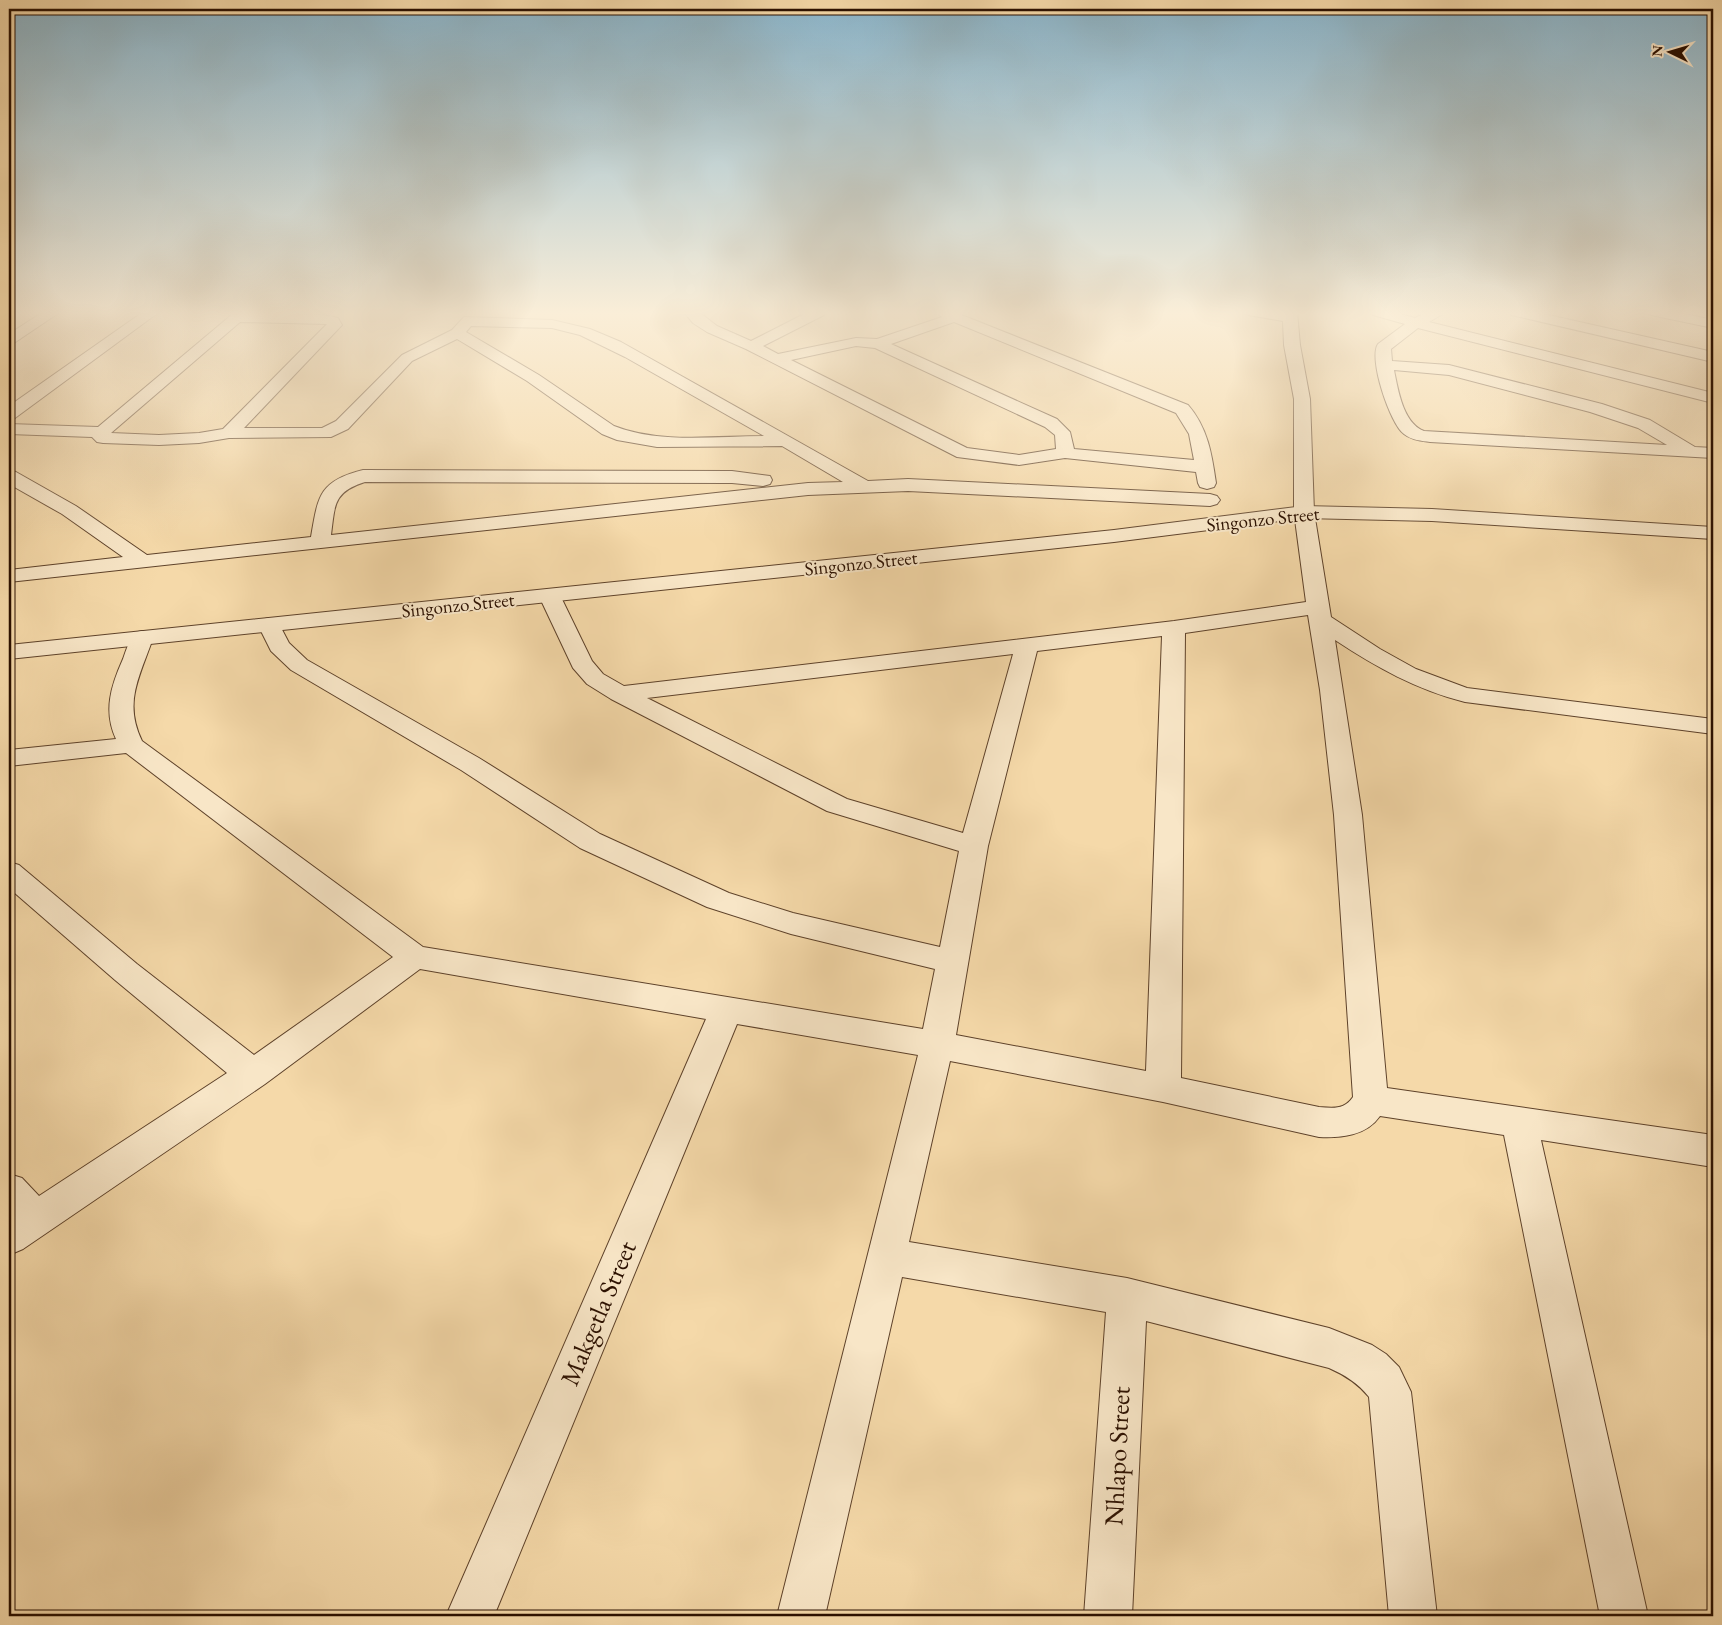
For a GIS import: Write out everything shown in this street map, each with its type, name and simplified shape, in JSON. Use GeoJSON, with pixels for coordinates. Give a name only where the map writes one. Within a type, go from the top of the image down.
{"type":"FeatureCollection","features":[{"type":"Feature","properties":{"kind":"street"},"geometry":{"type":"LineString","coordinates":[[9,414],[46,388]]}},
{"type":"Feature","properties":{"kind":"street"},"geometry":{"type":"LineString","coordinates":[[9,430],[102,432],[154,388]]}},
{"type":"Feature","properties":{"kind":"street"},"geometry":{"type":"LineString","coordinates":[[229,433],[274,388]]}},
{"type":"Feature","properties":{"kind":"street"},"geometry":{"type":"LineString","coordinates":[[102,432],[100,436],[103,438],[136,441],[199,438],[229,433],[318,434],[332,431],[342,425],[378,388]]}},
{"type":"Feature","properties":{"kind":"street"},"geometry":{"type":"LineString","coordinates":[[547,388],[608,430],[623,436],[656,442],[786,441]]}},
{"type":"Feature","properties":{"kind":"street"},"geometry":{"type":"LineString","coordinates":[[691,388],[863,486]]}},
{"type":"Feature","properties":{"kind":"street"},"geometry":{"type":"LineString","coordinates":[[825,388],[950,461]]}},
{"type":"Feature","properties":{"kind":"street"},"geometry":{"type":"LineString","coordinates":[[974,388],[1060,428],[1064,435],[1065,453]]}},
{"type":"Feature","properties":{"kind":"street"},"geometry":{"type":"LineString","coordinates":[[1129,388],[1182,409],[1189,415],[1195,426],[1205,467],[1210,500],[1209,524]]}},
{"type":"Feature","properties":{"kind":"street"},"geometry":{"type":"LineString","coordinates":[[142,638],[123,693],[121,709],[121,720],[131,745],[415,957],[937,1045],[1163,1088],[1319,1122],[1337,1123],[1353,1119],[1362,1113],[1371,1100],[1348,815],[1332,690],[1304,512],[1302,399],[1300,388]]}},
{"type":"Feature","properties":{"kind":"street"},"geometry":{"type":"LineString","coordinates":[[1391,388],[1399,414],[1406,427],[1414,433],[1430,437],[1713,453]]}},
{"type":"Feature","properties":{"kind":"street"},"geometry":{"type":"LineString","coordinates":[[1518,388],[1596,408],[1644,424],[1692,452]]}},
{"type":"Feature","properties":{"kind":"street"},"geometry":{"type":"LineString","coordinates":[[1672,388],[1713,398]]}},
{"type":"Feature","properties":{"kind":"street"},"geometry":{"type":"LineString","coordinates":[[908,485],[950,461],[1019,460],[1065,453],[1205,467]]}},
{"type":"Feature","properties":{"kind":"street"},"geometry":{"type":"LineString","coordinates":[[9,476],[69,510],[142,561]]}},
{"type":"Feature","properties":{"kind":"street"},"geometry":{"type":"LineString","coordinates":[[320,541],[328,496],[333,488],[345,481],[363,476],[732,477],[758,479],[808,488]]}},
{"type":"Feature","properties":{"kind":"street"},"geometry":{"type":"LineString","coordinates":[[9,576],[808,488],[908,485],[1210,500]]}},
{"type":"Feature","properties":{"kind":"street","name":"Singonzo Street"},"geometry":{"type":"LineString","coordinates":[[9,652],[1114,536],[1304,512],[1432,515],[1713,533]]}},
{"type":"Feature","properties":{"kind":"street"},"geometry":{"type":"LineString","coordinates":[[550,596],[581,663],[596,678],[620,694],[837,805],[974,846]]}},
{"type":"Feature","properties":{"kind":"street"},"geometry":{"type":"LineString","coordinates":[[620,694],[1027,644],[1319,614],[1397,668],[1425,683],[1446,691],[1713,726]]}},
{"type":"Feature","properties":{"kind":"street"},"geometry":{"type":"LineString","coordinates":[[269,625],[278,646],[299,665],[470,764],[590,841],[718,900],[791,923],[953,962]]}},
{"type":"Feature","properties":{"kind":"street"},"geometry":{"type":"LineString","coordinates":[[1163,1088],[1174,628]]}},
{"type":"Feature","properties":{"kind":"street"},"geometry":{"type":"LineString","coordinates":[[801,1616],[937,1045],[974,846],[1027,644]]}},
{"type":"Feature","properties":{"kind":"street"},"geometry":{"type":"LineString","coordinates":[[9,758],[131,745]]}},
{"type":"Feature","properties":{"kind":"street"},"geometry":{"type":"LineString","coordinates":[[9,872],[119,966],[253,1074]]}},
{"type":"Feature","properties":{"kind":"street"},"geometry":{"type":"LineString","coordinates":[[9,1190],[22,1228],[253,1074],[415,957]]}},
{"type":"Feature","properties":{"kind":"street","name":"Makgetla Street"},"geometry":{"type":"LineString","coordinates":[[470,1616],[726,1010]]}},
{"type":"Feature","properties":{"kind":"street"},"geometry":{"type":"LineString","coordinates":[[1371,1100],[1713,1151]]}},
{"type":"Feature","properties":{"kind":"street"},"geometry":{"type":"LineString","coordinates":[[1519,1121],[1624,1616]]}},
{"type":"Feature","properties":{"kind":"street"},"geometry":{"type":"LineString","coordinates":[[888,1257],[1127,1297],[1329,1348],[1359,1360],[1381,1377],[1390,1392],[1413,1616]]}},
{"type":"Feature","properties":{"kind":"street","name":"Nhlapo Street"},"geometry":{"type":"LineString","coordinates":[[1108,1616],[1127,1297]]}}]}
